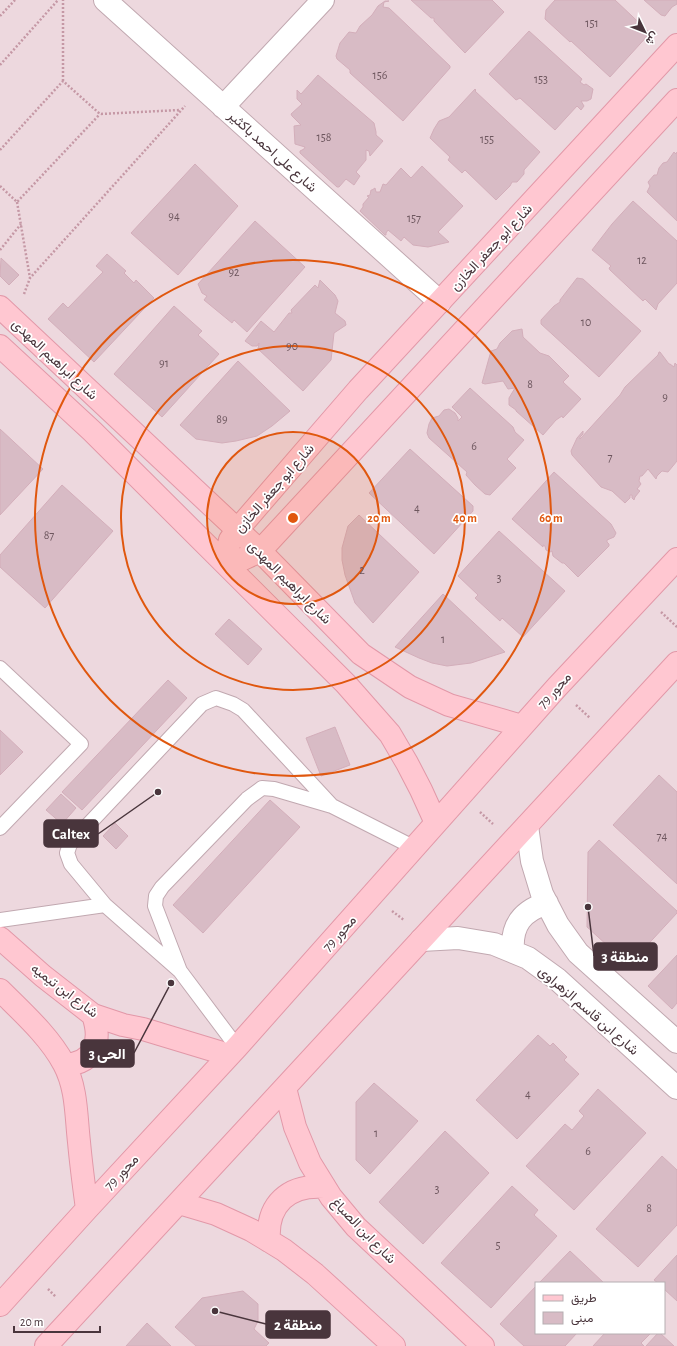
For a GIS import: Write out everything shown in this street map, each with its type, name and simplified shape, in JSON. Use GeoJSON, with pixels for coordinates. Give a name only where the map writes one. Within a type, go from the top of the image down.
{"type":"FeatureCollection","features":[{"type":"Feature","properties":{"kind":"street","name":"شارع على احمد باكثير"},"geometry":{"type":"LineString","coordinates":[[106,0],[440,302]]}},
{"type":"Feature","properties":{"kind":"street"},"geometry":{"type":"LineString","coordinates":[[223,106],[322,0]]}},
{"type":"Feature","properties":{"kind":"street","name":"شارع ابو جعفر الخازن"},"geometry":{"type":"LineString","coordinates":[[677,45],[358,390],[237,530],[230,540],[225,562],[243,559],[260,551],[677,100]]}},
{"type":"Feature","properties":{"kind":"street","name":"شارع ابراهيم المهدى"},"geometry":{"type":"LineString","coordinates":[[8,314],[260,551],[361,654],[410,687],[449,705],[522,726]]}},
{"type":"Feature","properties":{"kind":"street","name":"شارع ابراهيم المهدى"},"geometry":{"type":"LineString","coordinates":[[0,346],[92,431],[346,684],[390,734],[421,790],[436,823]]}},
{"type":"Feature","properties":{"kind":"street","name":"محور 79"},"geometry":{"type":"LineString","coordinates":[[0,1305],[233,1051],[557,687],[677,559]]}},
{"type":"Feature","properties":{"kind":"street"},"geometry":{"type":"LineString","coordinates":[[46,1346],[677,663]]}},
{"type":"Feature","properties":{"kind":"street"},"geometry":{"type":"LineString","coordinates":[[527,826],[532,861],[542,894],[558,925],[578,953],[677,1042]]}},
{"type":"Feature","properties":{"kind":"street"},"geometry":{"type":"LineString","coordinates":[[513,952],[512,940],[520,920],[532,909],[547,903]]}},
{"type":"Feature","properties":{"kind":"street","name":"شارع ابن تيميه"},"geometry":{"type":"LineString","coordinates":[[0,938],[42,976],[93,1015],[123,1025],[233,1051]]}},
{"type":"Feature","properties":{"kind":"street","name":"شارع ابن قاسم الزهراوى"},"geometry":{"type":"LineString","coordinates":[[423,939],[458,938],[494,944],[528,958],[557,979],[677,1088]]}},
{"type":"Feature","properties":{"kind":"street"},"geometry":{"type":"LineString","coordinates":[[0,990],[21,1010],[45,1037],[65,1065],[73,1089],[78,1115],[79,1141],[87,1209]]}},
{"type":"Feature","properties":{"kind":"street"},"geometry":{"type":"LineString","coordinates":[[65,1065],[75,1064],[84,1060],[94,1049],[98,1036],[93,1015]]}},
{"type":"Feature","properties":{"kind":"street","name":"شارع ابن الصباغ"},"geometry":{"type":"LineString","coordinates":[[285,1088],[295,1127],[310,1163],[330,1197],[356,1227],[483,1346]]}},
{"type":"Feature","properties":{"kind":"street"},"geometry":{"type":"LineString","coordinates":[[269,1241],[268,1229],[270,1218],[275,1208],[283,1199],[292,1192],[302,1188],[313,1186],[325,1187]]}},
{"type":"Feature","properties":{"kind":"street"},"geometry":{"type":"LineString","coordinates":[[179,1203],[216,1214],[251,1230],[284,1250],[315,1274],[394,1346]]}},
{"type":"Feature","properties":{"kind":"lane"},"geometry":{"type":"LineString","coordinates":[[0,668],[81,744],[0,828]]}},
{"type":"Feature","properties":{"kind":"lane"},"geometry":{"type":"LineString","coordinates":[[180,971],[105,905],[71,864],[67,853],[70,844],[202,704],[216,698],[233,704],[242,710],[332,806]]}},
{"type":"Feature","properties":{"kind":"lane"},"geometry":{"type":"LineString","coordinates":[[233,1051],[180,971],[155,906],[156,896],[162,887],[247,799],[262,788],[274,789],[332,806],[414,848]]}},
{"type":"Feature","properties":{"kind":"lane"},"geometry":{"type":"LineString","coordinates":[[0,920],[105,905]]}},
{"type":"Feature","properties":{"kind":"path"},"geometry":{"type":"LineString","coordinates":[[0,16],[15,0]]}},
{"type":"Feature","properties":{"kind":"path"},"geometry":{"type":"LineString","coordinates":[[0,65],[58,0]]}},
{"type":"Feature","properties":{"kind":"path"},"geometry":{"type":"LineString","coordinates":[[0,150],[63,81],[64,0]]}},
{"type":"Feature","properties":{"kind":"path"},"geometry":{"type":"LineString","coordinates":[[63,81],[100,114]]}},
{"type":"Feature","properties":{"kind":"path"},"geometry":{"type":"LineString","coordinates":[[8,314],[30,278],[201,87]]}},
{"type":"Feature","properties":{"kind":"path"},"geometry":{"type":"LineString","coordinates":[[17,202],[100,114],[180,110]]}},
{"type":"Feature","properties":{"kind":"path"},"geometry":{"type":"LineString","coordinates":[[0,186],[17,202],[30,278]]}},
{"type":"Feature","properties":{"kind":"path"},"geometry":{"type":"LineString","coordinates":[[0,250],[21,224]]}},
{"type":"Feature","properties":{"kind":"path"},"geometry":{"type":"LineString","coordinates":[[557,687],[609,737]]}},
{"type":"Feature","properties":{"kind":"path"},"geometry":{"type":"LineString","coordinates":[[461,794],[512,842]]}},
{"type":"Feature","properties":{"kind":"path"},"geometry":{"type":"LineString","coordinates":[[372,896],[423,939]]}},
{"type":"Feature","properties":{"kind":"path"},"geometry":{"type":"LineString","coordinates":[[29,1273],[76,1314]]}},
{"type":"Feature","properties":{"kind":"shaded area"},"geometry":{"type":"Polygon","coordinates":[[[0,0],[677,0],[677,1346],[0,1346],[0,0]]]}},
{"type":"Feature","properties":{"kind":"building"},"geometry":{"type":"Polygon","coordinates":[[[411,0],[492,0],[504,12],[465,53],[434,21],[434,18],[431,18],[411,0]]]}},
{"type":"Feature","properties":{"kind":"building"},"geometry":{"type":"Polygon","coordinates":[[[555,0],[615,0],[650,33],[610,77],[545,19],[546,10],[555,0]]]}},
{"type":"Feature","properties":{"kind":"building"},"geometry":{"type":"Polygon","coordinates":[[[644,0],[677,0],[677,4],[672,7],[665,16],[661,15],[644,0]]]}},
{"type":"Feature","properties":{"kind":"building"},"geometry":{"type":"Polygon","coordinates":[[[385,1],[389,1],[384,2],[383,7],[389,8],[450,66],[450,68],[403,121],[350,73],[350,70],[337,59],[336,56],[340,43],[349,32],[356,33],[360,26],[372,15],[378,6],[385,1]]]}},
{"type":"Feature","properties":{"kind":"building"},"geometry":{"type":"Polygon","coordinates":[[[529,31],[582,79],[580,82],[593,89],[591,99],[581,101],[584,106],[581,110],[577,106],[555,130],[520,98],[516,100],[489,74],[529,31]]]}},
{"type":"Feature","properties":{"kind":"building"},"geometry":{"type":"Polygon","coordinates":[[[318,75],[374,123],[376,135],[383,141],[370,156],[369,151],[366,150],[366,160],[356,172],[360,176],[354,185],[346,179],[339,187],[337,187],[300,153],[300,151],[305,147],[295,144],[294,126],[301,125],[291,114],[302,104],[297,99],[297,90],[301,94],[318,75]]]}},
{"type":"Feature","properties":{"kind":"building"},"geometry":{"type":"Polygon","coordinates":[[[475,89],[475,91],[540,152],[524,170],[524,174],[517,182],[512,182],[496,200],[465,170],[462,173],[448,160],[450,157],[430,138],[439,121],[449,117],[475,89]]]}},
{"type":"Feature","properties":{"kind":"building"},"geometry":{"type":"Polygon","coordinates":[[[674,152],[676,154],[677,152],[677,221],[647,192],[650,186],[648,182],[654,175],[657,175],[659,168],[663,163],[667,162],[674,152]]]}},
{"type":"Feature","properties":{"kind":"building"},"geometry":{"type":"Polygon","coordinates":[[[195,164],[238,206],[178,275],[131,233],[195,164]]]}},
{"type":"Feature","properties":{"kind":"building"},"geometry":{"type":"Polygon","coordinates":[[[422,166],[463,206],[438,232],[449,242],[428,247],[413,245],[404,237],[401,241],[388,230],[385,235],[360,211],[363,204],[369,197],[367,196],[370,195],[371,190],[375,188],[376,192],[380,192],[383,184],[386,185],[401,168],[411,178],[422,166]]]}},
{"type":"Feature","properties":{"kind":"building"},"geometry":{"type":"Polygon","coordinates":[[[633,201],[677,241],[677,283],[658,304],[656,310],[645,299],[643,301],[610,270],[609,268],[611,266],[592,250],[612,224],[633,201]]]}},
{"type":"Feature","properties":{"kind":"building"},"geometry":{"type":"Polygon","coordinates":[[[255,221],[305,267],[247,332],[234,320],[232,323],[204,300],[207,296],[202,293],[198,284],[255,221]]]}},
{"type":"Feature","properties":{"kind":"building"},"geometry":{"type":"Polygon","coordinates":[[[107,254],[126,271],[124,273],[134,283],[136,280],[154,298],[94,362],[48,319],[63,303],[68,308],[103,272],[96,266],[107,254]]]}},
{"type":"Feature","properties":{"kind":"building"},"geometry":{"type":"Polygon","coordinates":[[[1,258],[19,275],[9,285],[0,276],[1,258]]]}},
{"type":"Feature","properties":{"kind":"building"},"geometry":{"type":"Polygon","coordinates":[[[577,278],[583,279],[641,331],[599,377],[541,324],[541,320],[554,306],[560,302],[577,278]]]}},
{"type":"Feature","properties":{"kind":"building"},"geometry":{"type":"Polygon","coordinates":[[[320,280],[335,295],[338,301],[335,313],[345,321],[346,325],[334,333],[331,360],[303,391],[258,349],[259,343],[257,346],[252,346],[245,341],[261,321],[274,332],[289,313],[292,313],[291,310],[315,285],[318,288],[320,280]]]}},
{"type":"Feature","properties":{"kind":"building"},"geometry":{"type":"Polygon","coordinates":[[[174,306],[202,331],[198,335],[219,354],[162,417],[114,374],[174,306]]]}},
{"type":"Feature","properties":{"kind":"building"},"geometry":{"type":"Polygon","coordinates":[[[522,329],[523,337],[540,353],[549,356],[569,376],[563,382],[581,399],[563,418],[562,416],[556,420],[543,435],[509,405],[509,398],[515,388],[508,389],[503,381],[485,384],[482,383],[491,351],[497,349],[500,343],[512,331],[522,329]]]}},
{"type":"Feature","properties":{"kind":"building"},"geometry":{"type":"Polygon","coordinates":[[[659,352],[669,364],[674,367],[675,363],[677,365],[677,461],[668,472],[662,471],[656,479],[648,469],[642,476],[640,476],[639,481],[641,484],[637,489],[640,491],[634,500],[632,495],[630,495],[630,498],[625,503],[612,491],[601,487],[572,455],[571,451],[577,438],[583,431],[580,439],[620,395],[625,387],[658,355],[659,352]]]}},
{"type":"Feature","properties":{"kind":"building"},"geometry":{"type":"Polygon","coordinates":[[[238,361],[290,411],[257,436],[222,443],[196,439],[180,425],[238,361]]]}},
{"type":"Feature","properties":{"kind":"building"},"geometry":{"type":"Polygon","coordinates":[[[470,388],[513,427],[515,432],[524,440],[507,459],[516,468],[490,495],[485,494],[475,485],[466,475],[467,472],[429,438],[427,433],[432,418],[439,416],[444,410],[449,409],[455,413],[458,421],[462,417],[452,407],[470,388]]]}},
{"type":"Feature","properties":{"kind":"building"},"geometry":{"type":"Polygon","coordinates":[[[0,429],[43,469],[0,515],[0,429]]]}},
{"type":"Feature","properties":{"kind":"building"},"geometry":{"type":"Polygon","coordinates":[[[410,449],[473,506],[473,511],[434,554],[369,493],[410,449]]]}},
{"type":"Feature","properties":{"kind":"building"},"geometry":{"type":"Polygon","coordinates":[[[554,472],[611,524],[616,533],[614,537],[607,540],[609,546],[578,577],[564,563],[553,556],[552,551],[550,552],[546,550],[545,546],[543,545],[543,547],[512,519],[554,472]]]}},
{"type":"Feature","properties":{"kind":"building"},"geometry":{"type":"Polygon","coordinates":[[[62,485],[113,531],[45,608],[0,567],[0,555],[62,485]]]}},
{"type":"Feature","properties":{"kind":"building"},"geometry":{"type":"Polygon","coordinates":[[[359,515],[419,572],[373,623],[355,603],[345,575],[342,560],[342,548],[348,526],[359,515]]]}},
{"type":"Feature","properties":{"kind":"building"},"geometry":{"type":"Polygon","coordinates":[[[499,531],[565,591],[523,637],[502,618],[500,621],[475,598],[478,595],[458,576],[499,531]]]}},
{"type":"Feature","properties":{"kind":"building"},"geometry":{"type":"Polygon","coordinates":[[[443,594],[505,652],[471,663],[447,666],[432,663],[395,647],[443,594]]]}},
{"type":"Feature","properties":{"kind":"building"},"geometry":{"type":"Polygon","coordinates":[[[229,619],[262,649],[248,665],[215,634],[229,619]]]}},
{"type":"Feature","properties":{"kind":"building"},"geometry":{"type":"Polygon","coordinates":[[[168,680],[187,698],[82,810],[62,792],[168,680]]]}},
{"type":"Feature","properties":{"kind":"building"},"geometry":{"type":"Polygon","coordinates":[[[335,727],[350,765],[321,776],[306,738],[335,727]]]}},
{"type":"Feature","properties":{"kind":"building"},"geometry":{"type":"Polygon","coordinates":[[[0,730],[23,752],[0,775],[0,730]]]}},
{"type":"Feature","properties":{"kind":"building"},"geometry":{"type":"Polygon","coordinates":[[[659,775],[677,792],[677,884],[613,825],[659,775]]]}},
{"type":"Feature","properties":{"kind":"building"},"geometry":{"type":"Polygon","coordinates":[[[61,794],[76,808],[62,824],[46,810],[61,794]]]}},
{"type":"Feature","properties":{"kind":"building"},"geometry":{"type":"Polygon","coordinates":[[[270,800],[300,827],[203,933],[173,905],[270,800]]]}},
{"type":"Feature","properties":{"kind":"building"},"geometry":{"type":"Polygon","coordinates":[[[115,823],[128,836],[116,849],[103,836],[115,823]]]}},
{"type":"Feature","properties":{"kind":"building"},"geometry":{"type":"Polygon","coordinates":[[[599,840],[677,911],[677,913],[629,965],[587,927],[588,852],[599,840]]]}},
{"type":"Feature","properties":{"kind":"building"},"geometry":{"type":"Polygon","coordinates":[[[677,955],[677,1003],[672,1009],[648,986],[677,955]]]}},
{"type":"Feature","properties":{"kind":"building"},"geometry":{"type":"Polygon","coordinates":[[[538,1035],[550,1046],[553,1043],[567,1057],[564,1060],[579,1074],[517,1139],[476,1100],[538,1035]]]}},
{"type":"Feature","properties":{"kind":"building"},"geometry":{"type":"Polygon","coordinates":[[[374,1083],[418,1121],[370,1174],[356,1160],[356,1102],[374,1083]]]}},
{"type":"Feature","properties":{"kind":"building"},"geometry":{"type":"Polygon","coordinates":[[[598,1089],[646,1133],[574,1210],[526,1166],[565,1124],[572,1130],[584,1116],[579,1111],[598,1089]]]}},
{"type":"Feature","properties":{"kind":"building"},"geometry":{"type":"Polygon","coordinates":[[[445,1131],[489,1173],[423,1244],[379,1202],[445,1131]]]}},
{"type":"Feature","properties":{"kind":"building"},"geometry":{"type":"Polygon","coordinates":[[[662,1156],[677,1170],[677,1225],[638,1267],[596,1229],[662,1156]]]}},
{"type":"Feature","properties":{"kind":"building"},"geometry":{"type":"Polygon","coordinates":[[[512,1186],[538,1210],[534,1215],[557,1236],[491,1308],[441,1263],[512,1186]]]}},
{"type":"Feature","properties":{"kind":"building"},"geometry":{"type":"Polygon","coordinates":[[[570,1251],[603,1282],[540,1282],[570,1251]]]}},
{"type":"Feature","properties":{"kind":"building"},"geometry":{"type":"Polygon","coordinates":[[[677,1255],[677,1301],[665,1290],[665,1282],[657,1282],[654,1280],[677,1255]]]}},
{"type":"Feature","properties":{"kind":"building"},"geometry":{"type":"Polygon","coordinates":[[[535,1287],[535,1334],[576,1334],[565,1346],[524,1346],[500,1324],[535,1287]]]}},
{"type":"Feature","properties":{"kind":"building"},"geometry":{"type":"Polygon","coordinates":[[[243,1291],[258,1304],[258,1321],[254,1329],[269,1343],[266,1346],[196,1346],[175,1327],[202,1298],[243,1291]]]}},
{"type":"Feature","properties":{"kind":"building"},"geometry":{"type":"Polygon","coordinates":[[[147,1323],[171,1346],[126,1346],[147,1323]]]}},
{"type":"Feature","properties":{"kind":"building"},"geometry":{"type":"Polygon","coordinates":[[[604,1334],[650,1334],[641,1343],[644,1346],[593,1346],[604,1334]]]}},
{"type":"Feature","properties":{"kind":"building"},"geometry":{"type":"Polygon","coordinates":[[[657,1334],[661,1334],[674,1346],[646,1346],[657,1334]]]}},
{"type":"Feature","properties":{"kind":"place","name":"Caltex"},"geometry":{"type":"Point","coordinates":[158,792]}},
{"type":"Feature","properties":{"kind":"place","name":"منطقة 3"},"geometry":{"type":"Point","coordinates":[588,907]}},
{"type":"Feature","properties":{"kind":"place","name":"الحى 3"},"geometry":{"type":"Point","coordinates":[171,983]}},
{"type":"Feature","properties":{"kind":"place","name":"منطقة 2"},"geometry":{"type":"Point","coordinates":[215,1311]}}]}
